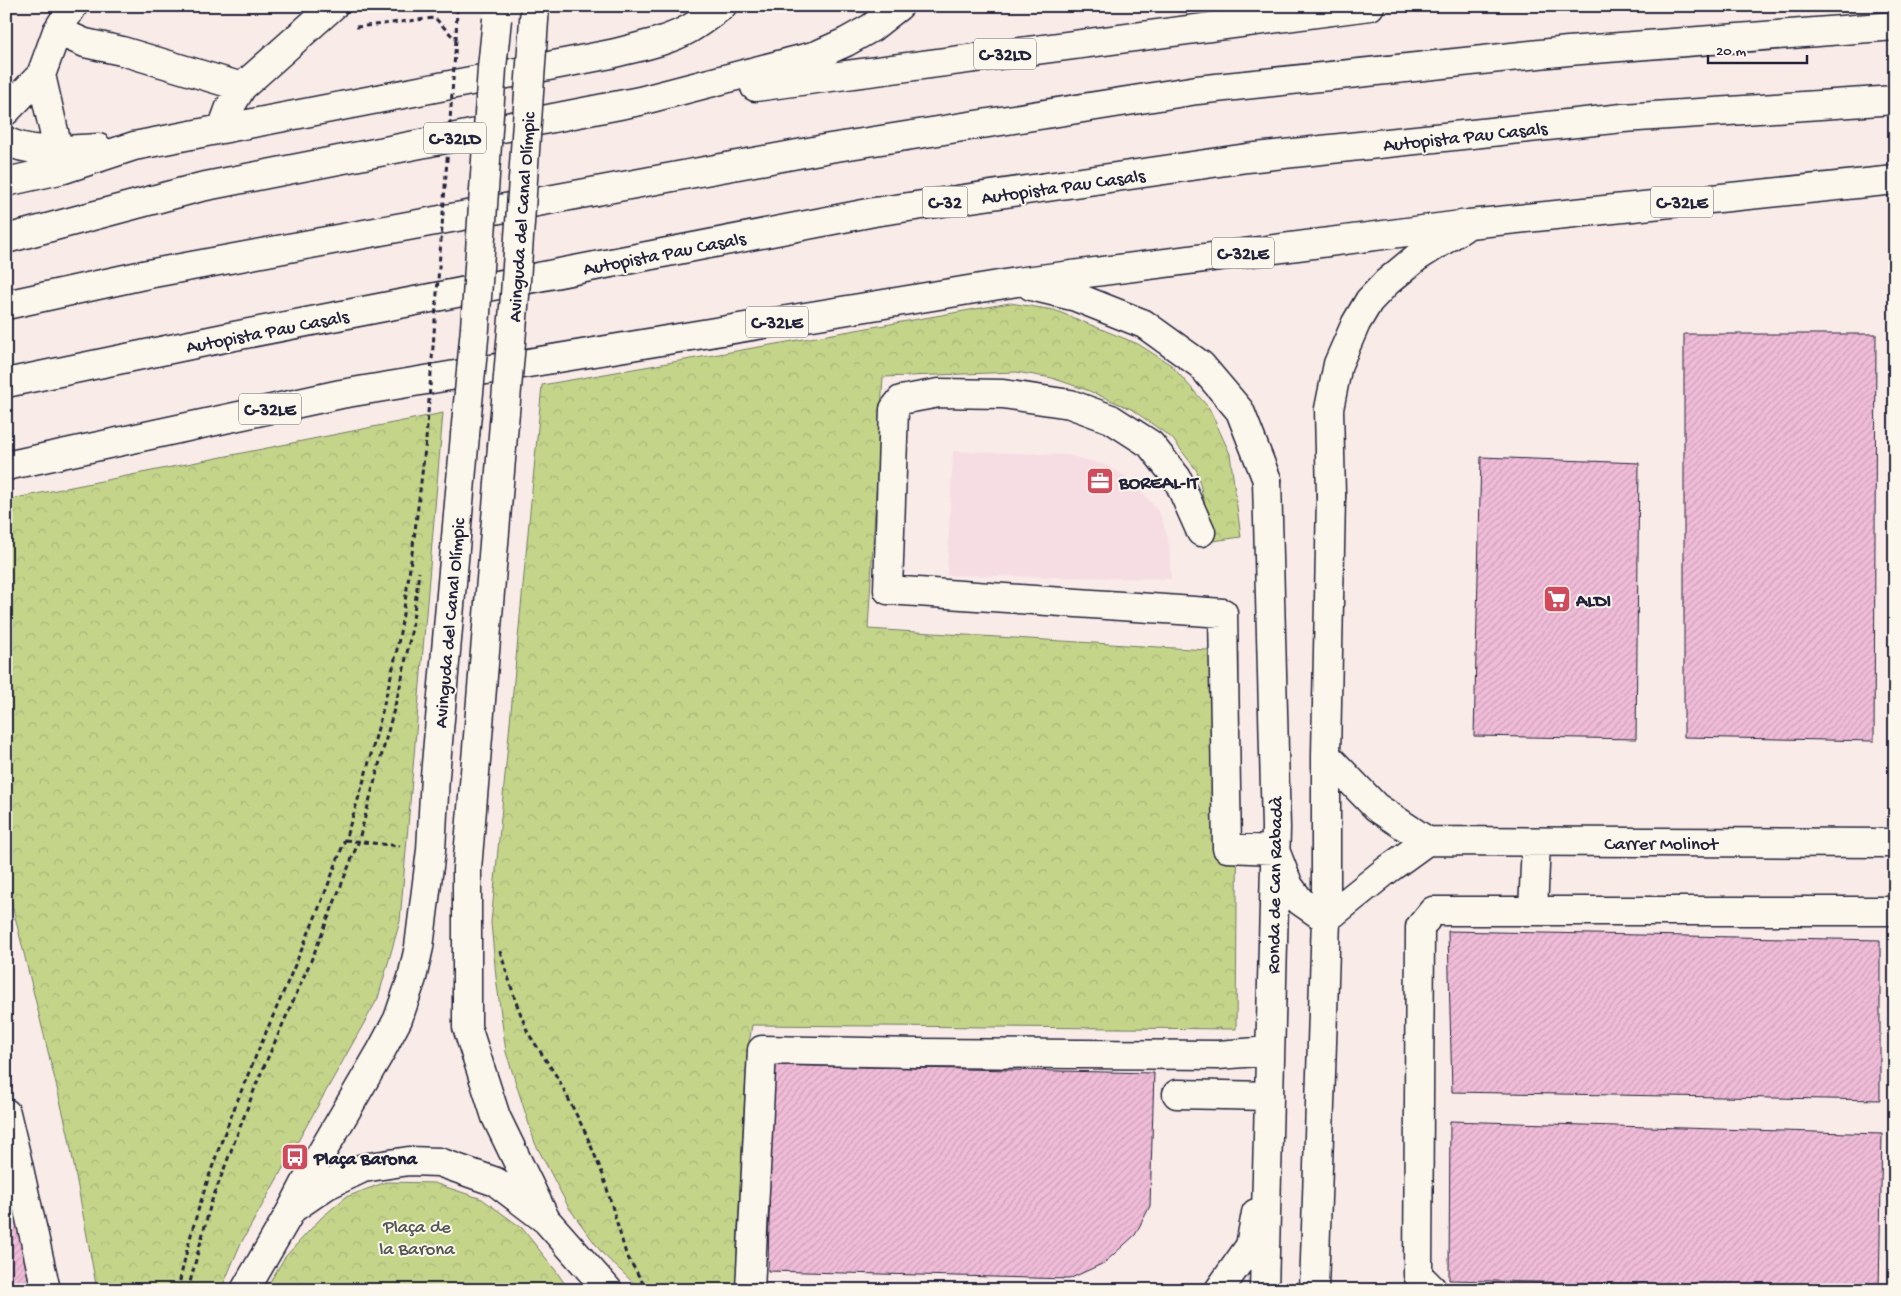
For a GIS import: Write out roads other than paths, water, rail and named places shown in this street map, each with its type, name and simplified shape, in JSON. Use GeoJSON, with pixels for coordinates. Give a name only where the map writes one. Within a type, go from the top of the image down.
{"type":"FeatureCollection","features":[{"type":"Feature","properties":{"kind":"main road"},"geometry":{"type":"LineString","coordinates":[[6,111],[41,75],[57,32],[73,6]]}},
{"type":"Feature","properties":{"kind":"main road"},"geometry":{"type":"LineString","coordinates":[[222,129],[230,107],[242,87],[333,6]]}},
{"type":"Feature","properties":{"kind":"main road","name":"Avinguda del Canal Olímpic"},"geometry":{"type":"LineString","coordinates":[[535,6],[516,286],[467,869],[467,1027],[496,1117],[546,1220]]}},
{"type":"Feature","properties":{"kind":"main road"},"geometry":{"type":"LineString","coordinates":[[6,182],[64,168],[134,146],[645,46],[689,29],[722,6]]}},
{"type":"Feature","properties":{"kind":"main road"},"geometry":{"type":"LineString","coordinates":[[640,101],[817,55],[871,28],[899,6]]}},
{"type":"Feature","properties":{"kind":"main road","name":"C-32LD"},"geometry":{"type":"LineString","coordinates":[[6,239],[201,187],[640,101],[1370,6]]}},
{"type":"Feature","properties":{"kind":"main road","name":"Avinguda del Canal Olímpic"},"geometry":{"type":"LineString","coordinates":[[292,1209],[318,1159],[394,1027],[412,978],[418,955],[426,900],[475,328],[496,13]]}},
{"type":"Feature","properties":{"kind":"main road"},"geometry":{"type":"LineString","coordinates":[[6,305],[148,274],[830,148],[1197,90],[1568,51],[1895,26]]}},
{"type":"Feature","properties":{"kind":"main road"},"geometry":{"type":"LineString","coordinates":[[57,32],[85,43],[122,51],[242,87]]}},
{"type":"Feature","properties":{"kind":"main road"},"geometry":{"type":"LineString","coordinates":[[41,75],[58,150]]}},
{"type":"Feature","properties":{"kind":"main road","name":"Autopista Pau Casals"},"geometry":{"type":"LineString","coordinates":[[6,383],[233,336],[884,211],[1257,157],[1623,118],[1895,100]]}},
{"type":"Feature","properties":{"kind":"main road"},"geometry":{"type":"LineString","coordinates":[[6,141],[14,145],[40,150],[134,146]]}},
{"type":"Feature","properties":{"kind":"main road","name":"C-32LE"},"geometry":{"type":"LineString","coordinates":[[6,466],[341,394],[1017,282],[1469,224],[1895,180]]}},
{"type":"Feature","properties":{"kind":"main road"},"geometry":{"type":"LineString","coordinates":[[1314,1290],[1326,919],[1326,755],[1331,496],[1329,409],[1338,364],[1356,323],[1369,301],[1387,282],[1416,258],[1469,224]]}},
{"type":"Feature","properties":{"kind":"main road","name":"Ronda de Can Rabadà"},"geometry":{"type":"LineString","coordinates":[[1017,282],[1076,297],[1144,324],[1201,365],[1240,411],[1267,480],[1275,850],[1264,1290]]}},
{"type":"Feature","properties":{"kind":"main road"},"geometry":{"type":"LineString","coordinates":[[1201,532],[1178,478],[1150,444],[1111,419],[1070,404],[1002,394],[939,393],[901,400],[894,408],[888,590],[1223,613],[1228,848],[1275,850],[1289,886],[1300,901],[1326,919]]}},
{"type":"Feature","properties":{"kind":"main road"},"geometry":{"type":"LineString","coordinates":[[1326,755],[1376,807],[1427,841],[1326,919]]}},
{"type":"Feature","properties":{"kind":"main road","name":"Carrer Molinot"},"geometry":{"type":"LineString","coordinates":[[1427,841],[1895,843]]}},
{"type":"Feature","properties":{"kind":"main road"},"geometry":{"type":"LineString","coordinates":[[1533,911],[1536,842]]}},
{"type":"Feature","properties":{"kind":"main road"},"geometry":{"type":"LineString","coordinates":[[1434,1290],[1418,1275],[1420,927],[1433,911],[1895,911]]}},
{"type":"Feature","properties":{"kind":"main road"},"geometry":{"type":"LineString","coordinates":[[750,1290],[762,1050],[1208,1055],[1270,1051]]}},
{"type":"Feature","properties":{"kind":"main road"},"geometry":{"type":"LineString","coordinates":[[1177,1094],[1269,1096]]}},
{"type":"Feature","properties":{"kind":"main road"},"geometry":{"type":"LineString","coordinates":[[6,1113],[11,1156],[46,1290]]}},
{"type":"Feature","properties":{"kind":"main road"},"geometry":{"type":"LineString","coordinates":[[1219,1290],[1250,1246],[1268,1145]]}},
{"type":"Feature","properties":{"kind":"main road"},"geometry":{"type":"LineString","coordinates":[[245,1290],[292,1209],[327,1185],[362,1168],[410,1161],[439,1162],[496,1182],[546,1220],[608,1290]]}},
{"type":"Feature","properties":{"kind":"place","name":"BOREAL-IT"},"geometry":{"type":"Point","coordinates":[1100,481]}},
{"type":"Feature","properties":{"kind":"place","name":"ALDI"},"geometry":{"type":"Point","coordinates":[1557,599]}},
{"type":"Feature","properties":{"kind":"place","name":"Plaça Barona"},"geometry":{"type":"Point","coordinates":[295,1157]}},
{"type":"Feature","properties":{"kind":"park label","name":"Plaça de la Barona"},"geometry":{"type":"Point","coordinates":[417,1236]}}]}
